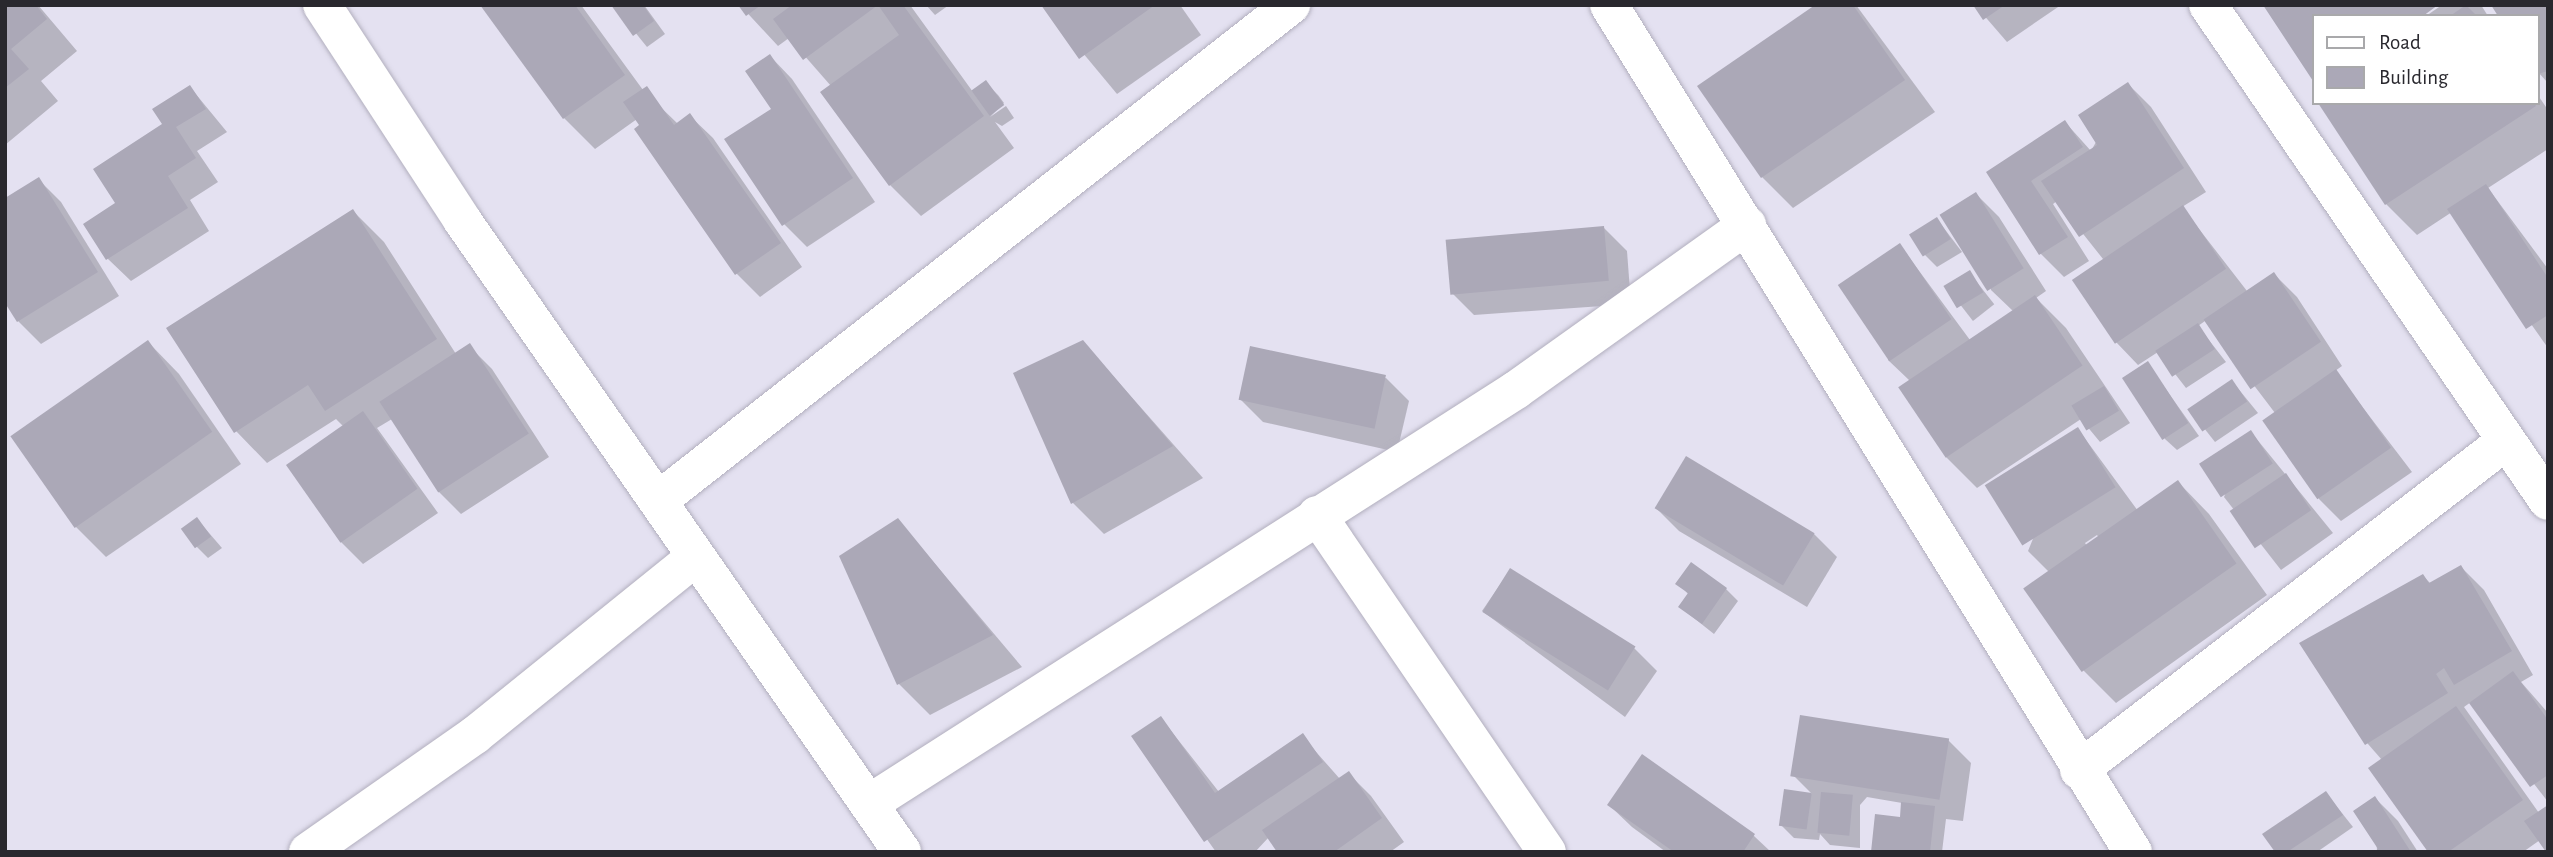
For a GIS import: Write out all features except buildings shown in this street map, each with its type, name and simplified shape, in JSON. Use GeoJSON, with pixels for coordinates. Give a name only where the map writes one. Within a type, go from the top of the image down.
{"type":"FeatureCollection","features":[{"type":"Feature","properties":{"kind":"street"},"geometry":{"type":"LineString","coordinates":[[322,5],[461,220],[659,500],[694,558],[870,803],[902,852]]}},
{"type":"Feature","properties":{"kind":"street"},"geometry":{"type":"LineString","coordinates":[[659,500],[1291,5]]}},
{"type":"Feature","properties":{"kind":"street"},"geometry":{"type":"LineString","coordinates":[[1609,5],[1747,225],[2079,770],[2133,852]]}},
{"type":"Feature","properties":{"kind":"street"},"geometry":{"type":"LineString","coordinates":[[2208,5],[2548,501]]}},
{"type":"Feature","properties":{"kind":"street"},"geometry":{"type":"LineString","coordinates":[[870,803],[1516,390],[1747,225]]}},
{"type":"Feature","properties":{"kind":"street"},"geometry":{"type":"LineString","coordinates":[[2079,770],[2506,441]]}},
{"type":"Feature","properties":{"kind":"street"},"geometry":{"type":"LineString","coordinates":[[1317,515],[1547,852]]}},
{"type":"Feature","properties":{"kind":"street"},"geometry":{"type":"LineString","coordinates":[[308,852],[475,735],[694,558]]}}]}
